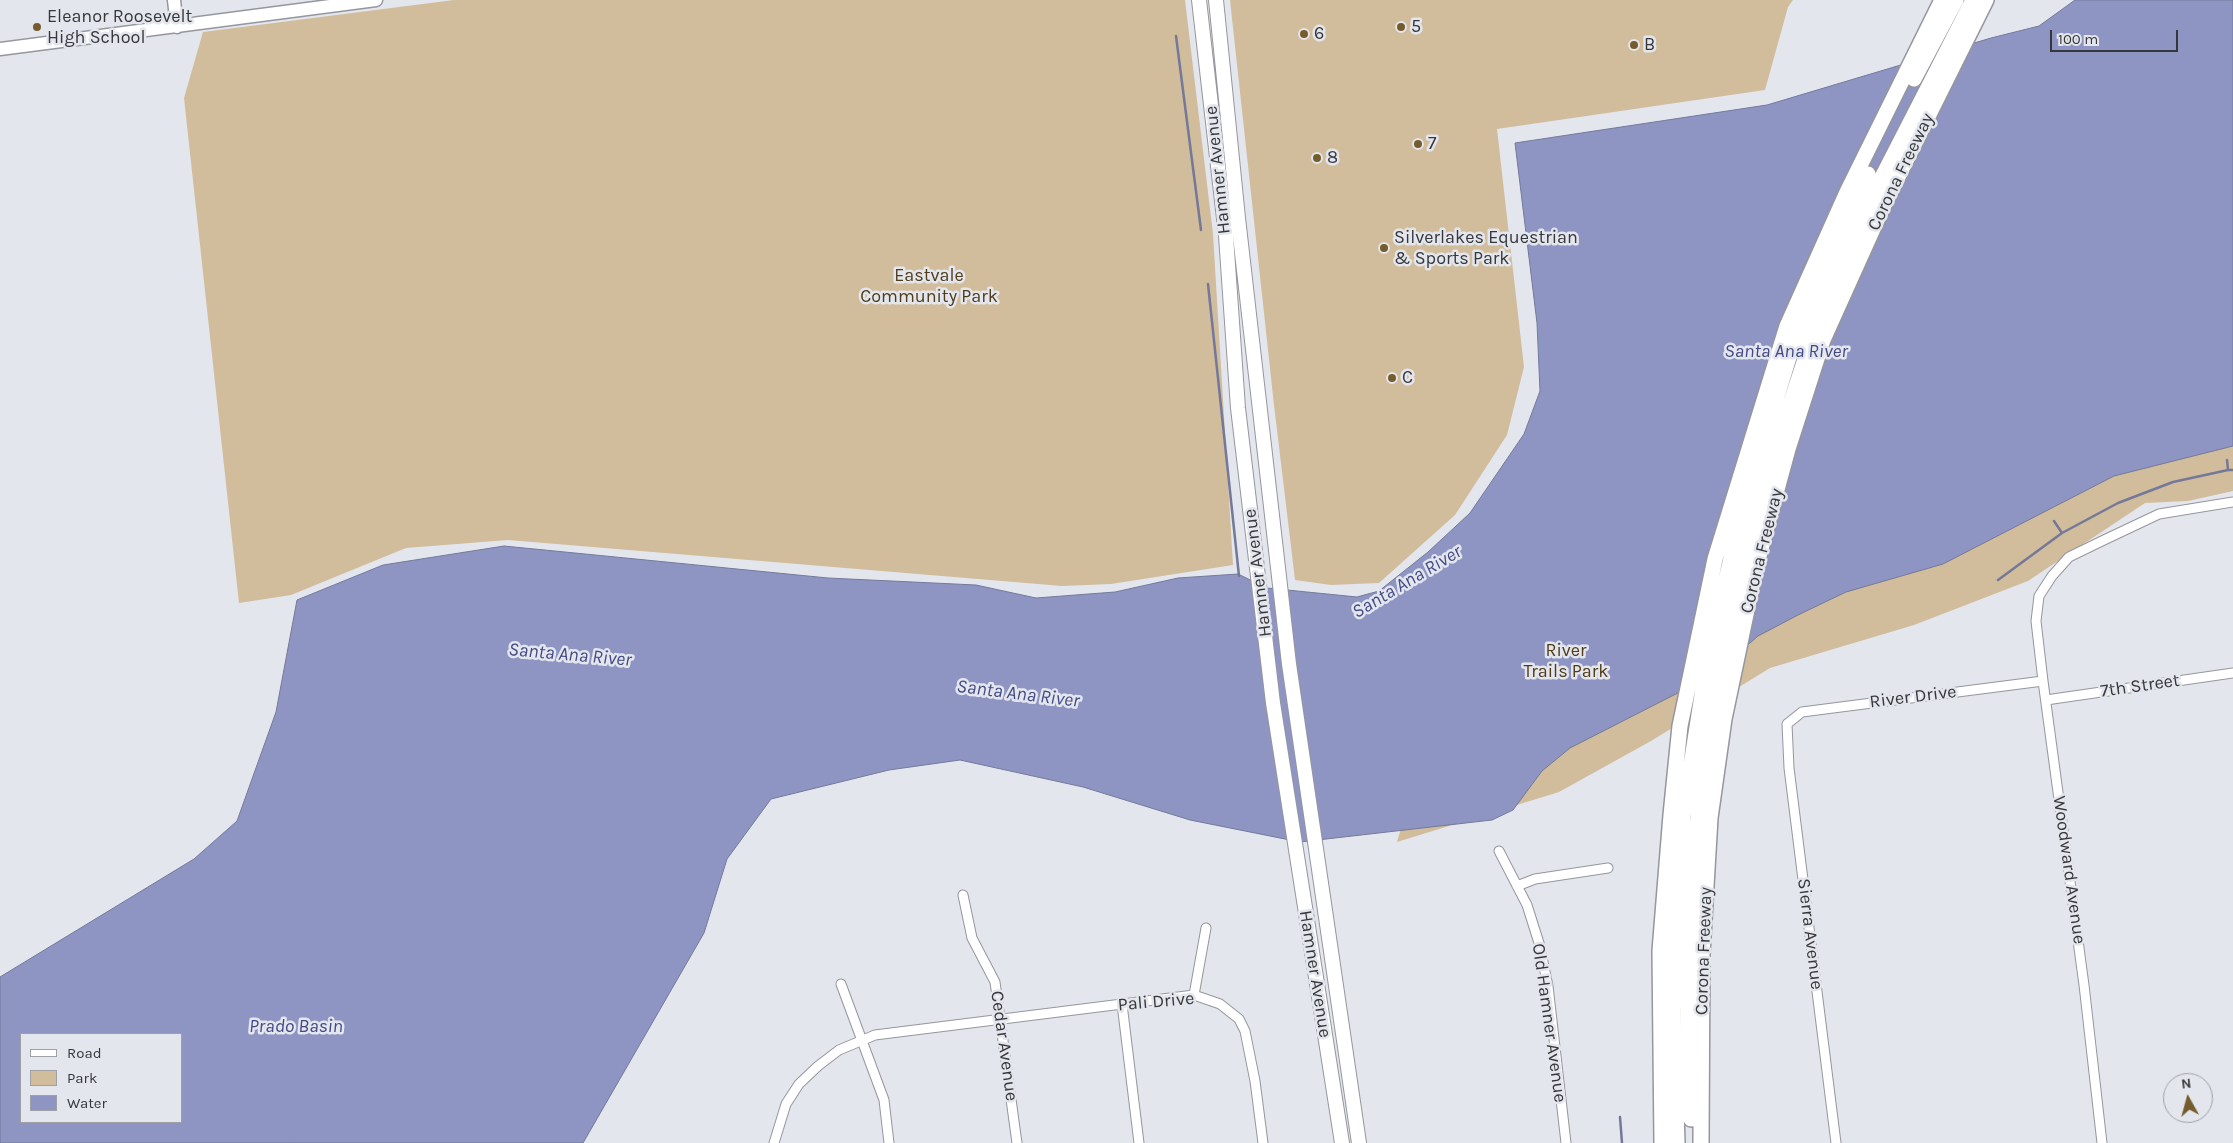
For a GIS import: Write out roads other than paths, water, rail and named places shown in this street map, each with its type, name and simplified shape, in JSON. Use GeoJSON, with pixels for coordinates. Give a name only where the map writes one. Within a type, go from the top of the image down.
{"type":"FeatureCollection","features":[{"type":"Feature","properties":{"kind":"highway"},"geometry":{"type":"LineString","coordinates":[[1677,1143],[1672,1008],[1676,919],[1684,816],[1711,721],[1709,651],[1744,504],[1789,357],[1856,198],[1936,25],[1942,0]]}},
{"type":"Feature","properties":{"kind":"highway"},"geometry":{"type":"LineString","coordinates":[[1662,1143],[1660,951],[1680,726],[1715,559],[1787,326],[1847,192],[1936,25],[1956,0]]}},
{"type":"Feature","properties":{"kind":"highway"},"geometry":{"type":"LineString","coordinates":[[1691,1143],[1688,1004],[1691,886],[1702,771],[1726,636],[1758,502],[1811,341],[1875,191],[1964,16],[1980,4]]}},
{"type":"Feature","properties":{"kind":"highway","name":"Corona Freeway"},"geometry":{"type":"LineString","coordinates":[[1701,1143],[1703,944],[1710,818],[1711,721],[1788,449],[1824,340],[1882,209],[1980,4]]}},
{"type":"Feature","properties":{"kind":"main road","name":"Hamner Avenue"},"geometry":{"type":"LineString","coordinates":[[1199,0],[1226,236],[1238,408],[1273,703],[1342,1143]]}},
{"type":"Feature","properties":{"kind":"main road","name":"Hamner Avenue"},"geometry":{"type":"LineString","coordinates":[[1216,0],[1260,414],[1289,664],[1359,1143]]}},
{"type":"Feature","properties":{"kind":"street"},"geometry":{"type":"LineString","coordinates":[[174,0],[177,27]]}},
{"type":"Feature","properties":{"kind":"street"},"geometry":{"type":"LineString","coordinates":[[0,49],[376,0]]}},
{"type":"Feature","properties":{"kind":"street","name":"Woodward Avenue"},"geometry":{"type":"LineString","coordinates":[[2102,1143],[2084,985],[2042,680],[2036,621],[2039,596],[2052,576],[2069,557],[2104,540],[2159,514],[2233,502]]}},
{"type":"Feature","properties":{"kind":"street","name":"7th Street"},"geometry":{"type":"LineString","coordinates":[[2046,700],[2233,673]]}},
{"type":"Feature","properties":{"kind":"street","name":"River Drive"},"geometry":{"type":"LineString","coordinates":[[1787,724],[1802,712],[2042,680]]}},
{"type":"Feature","properties":{"kind":"street","name":"Sierra Avenue"},"geometry":{"type":"LineString","coordinates":[[1787,724],[1789,768],[1836,1143]]}},
{"type":"Feature","properties":{"kind":"street","name":"Old Hamner Avenue"},"geometry":{"type":"LineString","coordinates":[[1498,851],[1526,905],[1539,943],[1548,986],[1566,1143]]}},
{"type":"Feature","properties":{"kind":"street"},"geometry":{"type":"LineString","coordinates":[[1516,886],[1535,879],[1608,868]]}},
{"type":"Feature","properties":{"kind":"street","name":"Cedar Avenue"},"geometry":{"type":"LineString","coordinates":[[963,895],[972,938],[995,982],[1017,1143]]}},
{"type":"Feature","properties":{"kind":"street"},"geometry":{"type":"LineString","coordinates":[[1194,995],[1206,928]]}},
{"type":"Feature","properties":{"kind":"street"},"geometry":{"type":"LineString","coordinates":[[841,984],[884,1100],[889,1143]]}},
{"type":"Feature","properties":{"kind":"street","name":"Pali Drive"},"geometry":{"type":"LineString","coordinates":[[774,1143],[786,1104],[800,1084],[818,1066],[839,1050],[861,1040],[874,1036],[1194,995],[1220,1004],[1239,1019],[1245,1031],[1255,1081],[1263,1143]]}},
{"type":"Feature","properties":{"kind":"street"},"geometry":{"type":"LineString","coordinates":[[1122,1004],[1139,1143]]}},
{"type":"Feature","properties":{"kind":"water","name":"Santa Ana River"},"geometry":{"type":"Polygon","coordinates":[[[2075,0],[2233,0],[2233,446],[2114,476],[1943,564],[1846,592],[1798,615],[1758,636],[1713,675],[1570,748],[1542,771],[1513,810],[1492,820],[1300,842],[1190,820],[1083,787],[960,760],[889,770],[771,799],[727,859],[704,933],[583,1143],[0,1143],[0,977],[194,859],[237,821],[276,712],[297,600],[383,565],[504,546],[828,578],[976,585],[1036,598],[1115,592],[1178,578],[1238,574],[1267,588],[1357,597],[1379,591],[1428,552],[1470,513],[1524,434],[1540,391],[1537,323],[1515,143],[1767,105],[1991,38],[2039,26],[2075,0]]]}},
{"type":"Feature","properties":{"kind":"waterway"},"geometry":{"type":"LineString","coordinates":[[1176,36],[1201,230]]}},
{"type":"Feature","properties":{"kind":"waterway"},"geometry":{"type":"LineString","coordinates":[[1208,284],[1239,576]]}},
{"type":"Feature","properties":{"kind":"waterway"},"geometry":{"type":"LineString","coordinates":[[2227,460],[2228,470],[2233,470]]}},
{"type":"Feature","properties":{"kind":"waterway"},"geometry":{"type":"LineString","coordinates":[[2062,533],[2118,503],[2173,482],[2228,470]]}},
{"type":"Feature","properties":{"kind":"waterway"},"geometry":{"type":"LineString","coordinates":[[1998,580],[2062,533],[2054,521]]}},
{"type":"Feature","properties":{"kind":"waterway"},"geometry":{"type":"LineString","coordinates":[[1620,1117],[1622,1143]]}},
{"type":"Feature","properties":{"kind":"place","name":"Eleanor Roosevelt High School"},"geometry":{"type":"Point","coordinates":[37,27]}},
{"type":"Feature","properties":{"kind":"place","name":"5"},"geometry":{"type":"Point","coordinates":[1401,27]}},
{"type":"Feature","properties":{"kind":"place","name":"6"},"geometry":{"type":"Point","coordinates":[1304,34]}},
{"type":"Feature","properties":{"kind":"place","name":"B"},"geometry":{"type":"Point","coordinates":[1634,45]}},
{"type":"Feature","properties":{"kind":"place","name":"7"},"geometry":{"type":"Point","coordinates":[1418,144]}},
{"type":"Feature","properties":{"kind":"place","name":"8"},"geometry":{"type":"Point","coordinates":[1317,158]}},
{"type":"Feature","properties":{"kind":"place","name":"Silverlakes Equestrian & Sports Park"},"geometry":{"type":"Point","coordinates":[1384,248]}},
{"type":"Feature","properties":{"kind":"place","name":"C"},"geometry":{"type":"Point","coordinates":[1392,378]}},
{"type":"Feature","properties":{"kind":"park label","name":"Eastvale Community Park"},"geometry":{"type":"Point","coordinates":[929,286]}},
{"type":"Feature","properties":{"kind":"park label","name":"River Trails Park"},"geometry":{"type":"Point","coordinates":[1566,661]}},
{"type":"Feature","properties":{"kind":"water label","name":"Prado Basin"},"geometry":{"type":"Point","coordinates":[296,1027]}}]}
